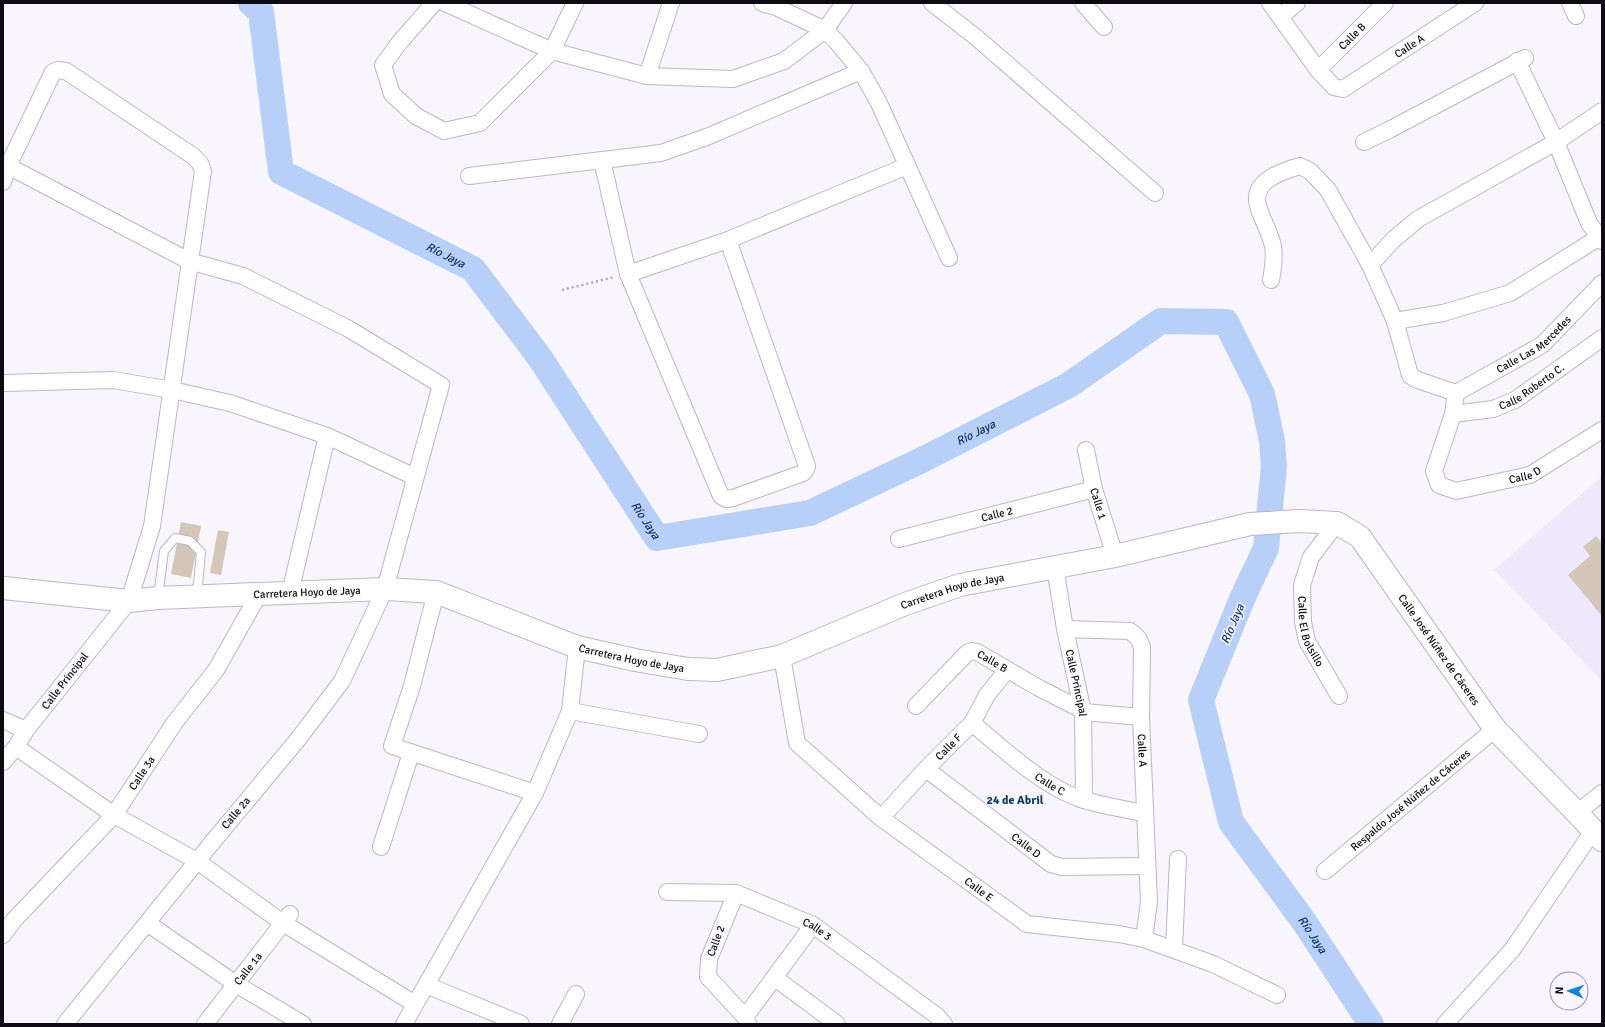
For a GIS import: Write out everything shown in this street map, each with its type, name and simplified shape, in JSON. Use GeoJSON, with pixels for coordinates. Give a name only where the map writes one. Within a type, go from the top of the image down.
{"type":"FeatureCollection","features":[{"type":"Feature","properties":{"kind":"street"},"geometry":{"type":"LineString","coordinates":[[434,3],[399,43],[383,65],[392,94],[416,116],[444,131],[480,123],[552,51],[575,3]]}},
{"type":"Feature","properties":{"kind":"street"},"geometry":{"type":"LineString","coordinates":[[445,3],[552,51],[647,76],[733,79],[784,61],[826,30],[844,3]]}},
{"type":"Feature","properties":{"kind":"street"},"geometry":{"type":"LineString","coordinates":[[647,76],[671,3]]}},
{"type":"Feature","properties":{"kind":"street"},"geometry":{"type":"LineString","coordinates":[[762,3],[776,7],[826,30],[861,72],[879,103],[949,258]]}},
{"type":"Feature","properties":{"kind":"street"},"geometry":{"type":"LineString","coordinates":[[932,3],[978,38],[1155,193]]}},
{"type":"Feature","properties":{"kind":"street"},"geometry":{"type":"LineString","coordinates":[[1083,3],[1104,27]]}},
{"type":"Feature","properties":{"kind":"street"},"geometry":{"type":"LineString","coordinates":[[1270,3],[1281,16],[1318,70]]}},
{"type":"Feature","properties":{"kind":"street"},"geometry":{"type":"LineString","coordinates":[[1281,16],[1297,3]]}},
{"type":"Feature","properties":{"kind":"street","name":"Calle B"},"geometry":{"type":"LineString","coordinates":[[1318,70],[1385,3]]}},
{"type":"Feature","properties":{"kind":"street","name":"Calle A"},"geometry":{"type":"LineString","coordinates":[[1318,70],[1334,87],[1343,89],[1475,3]]}},
{"type":"Feature","properties":{"kind":"street"},"geometry":{"type":"LineString","coordinates":[[1364,142],[1521,60],[1589,223],[1600,240],[1510,293],[1443,313],[1395,321]]}},
{"type":"Feature","properties":{"kind":"street"},"geometry":{"type":"LineString","coordinates":[[3,182],[6,166],[53,72],[58,70],[66,71],[193,156],[200,163],[203,171],[152,526],[129,601]]}},
{"type":"Feature","properties":{"kind":"street"},"geometry":{"type":"LineString","coordinates":[[469,176],[661,153],[709,136],[861,72]]}},
{"type":"Feature","properties":{"kind":"street"},"geometry":{"type":"LineString","coordinates":[[1370,265],[1393,240],[1418,219],[1556,142],[1602,111]]}},
{"type":"Feature","properties":{"kind":"street"},"geometry":{"type":"LineString","coordinates":[[602,160],[628,274],[721,496],[726,499],[733,498],[802,473],[807,466],[728,240]]}},
{"type":"Feature","properties":{"kind":"street"},"geometry":{"type":"LineString","coordinates":[[6,166],[189,261]]}},
{"type":"Feature","properties":{"kind":"street"},"geometry":{"type":"LineString","coordinates":[[628,274],[728,240],[907,166]]}},
{"type":"Feature","properties":{"kind":"street"},"geometry":{"type":"LineString","coordinates":[[1272,280],[1273,246],[1258,207],[1257,193],[1262,184],[1271,178],[1300,166],[1310,171],[1328,190],[1370,265],[1395,321],[1410,375],[1415,379],[1456,393],[1453,414]]}},
{"type":"Feature","properties":{"kind":"street","name":"Calle 2a"},"geometry":{"type":"LineString","coordinates":[[65,1024],[299,738],[342,681],[385,589],[441,385],[349,329],[243,276],[189,261]]}},
{"type":"Feature","properties":{"kind":"street","name":"Calle Las Mercedes"},"geometry":{"type":"LineString","coordinates":[[1456,393],[1542,345],[1602,283]]}},
{"type":"Feature","properties":{"kind":"street","name":"Calle Roberto C."},"geometry":{"type":"LineString","coordinates":[[1453,414],[1493,409],[1515,400],[1602,338]]}},
{"type":"Feature","properties":{"kind":"street"},"geometry":{"type":"LineString","coordinates":[[3,383],[113,380],[172,390],[230,403],[327,436],[415,477]]}},
{"type":"Feature","properties":{"kind":"street","name":"Calle D"},"geometry":{"type":"LineString","coordinates":[[1453,414],[1434,471],[1439,485],[1456,491],[1530,475],[1602,430]]}},
{"type":"Feature","properties":{"kind":"street"},"geometry":{"type":"LineString","coordinates":[[290,593],[327,436]]}},
{"type":"Feature","properties":{"kind":"street","name":"Calle 1"},"geometry":{"type":"LineString","coordinates":[[1086,450],[1094,489],[1115,556]]}},
{"type":"Feature","properties":{"kind":"street","name":"Calle 2"},"geometry":{"type":"LineString","coordinates":[[899,539],[1094,489]]}},
{"type":"Feature","properties":{"kind":"street","name":"Calle José Núñez de Cáceres"},"geometry":{"type":"LineString","coordinates":[[1250,524],[1300,521],[1337,523],[1360,537],[1495,729],[1577,813],[1597,836]]}},
{"type":"Feature","properties":{"kind":"street","name":"Calle El Bolsillo"},"geometry":{"type":"LineString","coordinates":[[1337,523],[1311,557],[1302,586],[1302,622],[1307,641],[1338,696]]}},
{"type":"Feature","properties":{"kind":"street","name":"Carretera Hoyo de Jaya"},"geometry":{"type":"LineString","coordinates":[[3,588],[129,601],[197,596],[385,589],[436,592],[577,647],[635,660],[688,669],[717,670],[782,656],[905,604],[960,585],[1115,556],[1250,524]]}},
{"type":"Feature","properties":{"kind":"street","name":"Calle Principal"},"geometry":{"type":"LineString","coordinates":[[1055,567],[1065,629],[1083,711],[1084,800]]}},
{"type":"Feature","properties":{"kind":"street"},"geometry":{"type":"LineString","coordinates":[[436,592],[412,686],[392,746],[394,748],[535,793]]}},
{"type":"Feature","properties":{"kind":"street","name":"Calle 3a"},"geometry":{"type":"LineString","coordinates":[[3,935],[14,920],[114,815],[175,722],[216,670],[259,594]]}},
{"type":"Feature","properties":{"kind":"street","name":"Calle Principal"},"geometry":{"type":"LineString","coordinates":[[3,762],[16,747],[26,730],[129,601]]}},
{"type":"Feature","properties":{"kind":"street","name":"Calle A"},"geometry":{"type":"LineString","coordinates":[[1065,629],[1130,631],[1138,638],[1142,647],[1141,717],[1146,866],[1149,902],[1144,939]]}},
{"type":"Feature","properties":{"kind":"street"},"geometry":{"type":"LineString","coordinates":[[404,1024],[535,793],[570,711],[577,647]]}},
{"type":"Feature","properties":{"kind":"street","name":"Calle B"},"geometry":{"type":"LineString","coordinates":[[916,706],[967,653],[972,651],[977,652],[1038,688],[1083,711],[1141,717]]}},
{"type":"Feature","properties":{"kind":"street","name":"Calle E"},"geometry":{"type":"LineString","coordinates":[[782,656],[797,743],[881,818],[1027,924],[1119,934],[1144,939],[1213,964],[1241,979],[1258,985],[1277,995]]}},
{"type":"Feature","properties":{"kind":"street","name":"Calle F"},"geometry":{"type":"LineString","coordinates":[[881,818],[926,769],[972,723],[987,695],[1007,670]]}},
{"type":"Feature","properties":{"kind":"street"},"geometry":{"type":"LineString","coordinates":[[570,711],[699,734]]}},
{"type":"Feature","properties":{"kind":"street"},"geometry":{"type":"LineString","coordinates":[[3,720],[26,730]]}},
{"type":"Feature","properties":{"kind":"street","name":"Calle C"},"geometry":{"type":"LineString","coordinates":[[972,723],[1020,762],[1055,787],[1084,800],[1144,813]]}},
{"type":"Feature","properties":{"kind":"street","name":"Respaldo José Núñez de Cáceres"},"geometry":{"type":"LineString","coordinates":[[1325,871],[1495,729]]}},
{"type":"Feature","properties":{"kind":"street"},"geometry":{"type":"LineString","coordinates":[[16,747],[114,815],[197,861],[287,918],[415,1004]]}},
{"type":"Feature","properties":{"kind":"street"},"geometry":{"type":"LineString","coordinates":[[381,846],[411,753]]}},
{"type":"Feature","properties":{"kind":"street","name":"Calle D"},"geometry":{"type":"LineString","coordinates":[[926,769],[1051,864],[1062,867],[1146,866]]}},
{"type":"Feature","properties":{"kind":"street"},"geometry":{"type":"LineString","coordinates":[[1577,813],[1602,793]]}},
{"type":"Feature","properties":{"kind":"street"},"geometry":{"type":"LineString","coordinates":[[1445,1024],[1512,950],[1597,836]]}},
{"type":"Feature","properties":{"kind":"street"},"geometry":{"type":"LineString","coordinates":[[1174,949],[1178,859]]}},
{"type":"Feature","properties":{"kind":"street","name":"Calle 3"},"geometry":{"type":"LineString","coordinates":[[667,892],[736,893],[813,925],[937,1016],[944,1024]]}},
{"type":"Feature","properties":{"kind":"street","name":"Calle 2"},"geometry":{"type":"LineString","coordinates":[[736,893],[709,959],[708,977],[747,1020]]}},
{"type":"Feature","properties":{"kind":"street","name":"Calle 1a"},"geometry":{"type":"LineString","coordinates":[[205,1024],[287,918]]}},
{"type":"Feature","properties":{"kind":"street"},"geometry":{"type":"LineString","coordinates":[[147,923],[236,984],[303,1024]]}},
{"type":"Feature","properties":{"kind":"street"},"geometry":{"type":"LineString","coordinates":[[747,1020],[813,925]]}},
{"type":"Feature","properties":{"kind":"street"},"geometry":{"type":"LineString","coordinates":[[775,978],[837,1024]]}},
{"type":"Feature","properties":{"kind":"street"},"geometry":{"type":"LineString","coordinates":[[426,985],[520,1024]]}},
{"type":"Feature","properties":{"kind":"street"},"geometry":{"type":"LineString","coordinates":[[560,1024],[576,994]]}},
{"type":"Feature","properties":{"kind":"lane"},"geometry":{"type":"LineString","coordinates":[[158,598],[164,551],[175,538],[190,541],[201,552],[197,596]]}},
{"type":"Feature","properties":{"kind":"path"},"geometry":{"type":"LineString","coordinates":[[562,290],[628,274]]}},
{"type":"Feature","properties":{"kind":"shaded area"},"geometry":{"type":"Polygon","coordinates":[[[1602,476],[1602,681],[1494,570],[1602,476]]]}},
{"type":"Feature","properties":{"kind":"building"},"geometry":{"type":"Polygon","coordinates":[[[181,522],[201,526],[191,578],[171,574],[181,522]]]}},
{"type":"Feature","properties":{"kind":"building"},"geometry":{"type":"Polygon","coordinates":[[[218,530],[229,532],[221,575],[210,573],[218,530]]]}},
{"type":"Feature","properties":{"kind":"building"},"geometry":{"type":"Polygon","coordinates":[[[1596,536],[1602,543],[1602,616],[1568,575],[1590,556],[1583,547],[1596,536]]]}},
{"type":"Feature","properties":{"kind":"waterway","name":"Río Jaya"},"geometry":{"type":"LineString","coordinates":[[251,3],[261,12],[281,172],[473,269],[540,358],[657,538],[810,513],[924,459],[1069,385],[1161,321],[1226,322],[1262,394],[1272,441],[1274,466],[1266,548],[1242,599],[1201,700],[1231,822],[1305,923],[1371,1024]]}},
{"type":"Feature","properties":{"kind":"district","name":"24 de Abril"},"geometry":{"type":"Point","coordinates":[1015,800]}}]}
